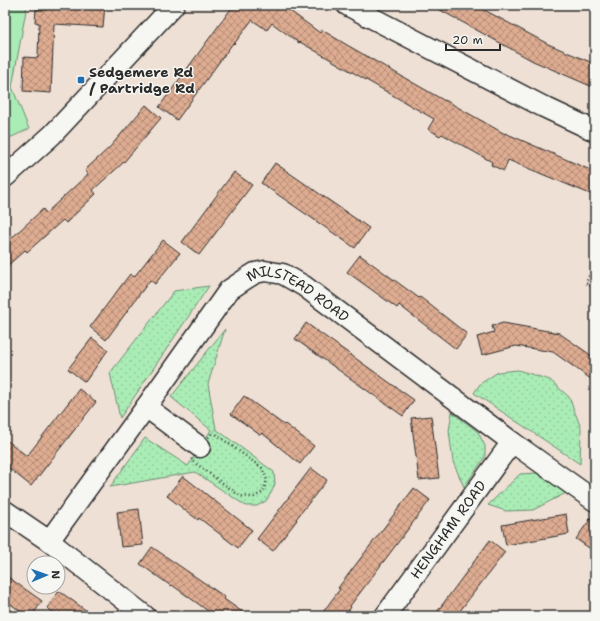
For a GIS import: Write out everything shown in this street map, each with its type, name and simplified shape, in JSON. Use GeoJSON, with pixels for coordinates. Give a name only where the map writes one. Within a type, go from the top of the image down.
{"type":"FeatureCollection","features":[{"type":"Feature","properties":{"kind":"street"},"geometry":{"type":"LineString","coordinates":[[5,177],[52,135],[174,5]]}},
{"type":"Feature","properties":{"kind":"street"},"geometry":{"type":"LineString","coordinates":[[348,5],[544,107],[595,131]]}},
{"type":"Feature","properties":{"kind":"street","name":"MILSTEAD ROAD"},"geometry":{"type":"LineString","coordinates":[[49,541],[229,290],[255,273],[265,271],[283,274],[304,286],[512,442],[595,501]]}},
{"type":"Feature","properties":{"kind":"street"},"geometry":{"type":"LineString","coordinates":[[146,407],[200,446]]}},
{"type":"Feature","properties":{"kind":"street","name":"HENGHAM ROAD"},"geometry":{"type":"LineString","coordinates":[[385,616],[512,442]]}},
{"type":"Feature","properties":{"kind":"street"},"geometry":{"type":"LineString","coordinates":[[5,511],[49,541],[145,616]]}},
{"type":"Feature","properties":{"kind":"path"},"geometry":{"type":"LineString","coordinates":[[595,261],[586,283],[595,289]]}},
{"type":"Feature","properties":{"kind":"path"},"geometry":{"type":"LineString","coordinates":[[213,432],[262,468],[267,480],[263,492],[254,497],[240,496],[191,460],[200,446],[213,432]]}},
{"type":"Feature","properties":{"kind":"green space"},"geometry":{"type":"Polygon","coordinates":[[[5,5],[27,5],[12,87],[29,129],[5,140],[5,5]]]}},
{"type":"Feature","properties":{"kind":"green space"},"geometry":{"type":"Polygon","coordinates":[[[209,286],[120,418],[110,373],[174,291],[209,286]]]}},
{"type":"Feature","properties":{"kind":"green space"},"geometry":{"type":"Polygon","coordinates":[[[225,329],[208,384],[216,429],[274,472],[275,484],[266,501],[257,506],[246,506],[195,472],[110,487],[145,438],[188,466],[211,430],[171,397],[225,329]]]}},
{"type":"Feature","properties":{"kind":"green space"},"geometry":{"type":"Polygon","coordinates":[[[518,370],[550,380],[569,397],[581,428],[580,464],[474,393],[480,384],[498,372],[518,370]]]}},
{"type":"Feature","properties":{"kind":"green space"},"geometry":{"type":"Polygon","coordinates":[[[452,412],[478,432],[485,446],[485,457],[464,487],[453,462],[449,431],[452,412]]]}},
{"type":"Feature","properties":{"kind":"green space"},"geometry":{"type":"Polygon","coordinates":[[[537,473],[566,493],[533,510],[506,511],[488,505],[520,474],[537,473]]]}},
{"type":"Feature","properties":{"kind":"building"},"geometry":{"type":"Polygon","coordinates":[[[47,5],[105,5],[103,27],[54,24],[51,93],[23,91],[24,57],[38,58],[39,23],[35,22],[36,9],[47,10],[47,5]]]}},
{"type":"Feature","properties":{"kind":"building"},"geometry":{"type":"Polygon","coordinates":[[[231,5],[282,5],[320,33],[322,30],[505,134],[595,172],[595,196],[508,160],[504,171],[491,165],[492,162],[442,134],[440,136],[428,129],[434,119],[300,42],[299,43],[272,23],[267,30],[252,20],[234,44],[233,43],[177,120],[159,107],[233,6],[231,5]]]}},
{"type":"Feature","properties":{"kind":"building"},"geometry":{"type":"Polygon","coordinates":[[[431,5],[475,5],[548,44],[595,64],[595,88],[533,61],[431,5]]]}},
{"type":"Feature","properties":{"kind":"building"},"geometry":{"type":"Polygon","coordinates":[[[146,105],[161,118],[124,162],[93,190],[96,194],[66,223],[63,220],[27,252],[25,250],[5,268],[5,244],[43,209],[46,213],[88,174],[85,170],[110,147],[146,105]]]}},
{"type":"Feature","properties":{"kind":"building"},"geometry":{"type":"Polygon","coordinates":[[[275,163],[369,228],[355,248],[261,183],[275,163]]]}},
{"type":"Feature","properties":{"kind":"building"},"geometry":{"type":"Polygon","coordinates":[[[234,172],[252,185],[199,255],[182,242],[234,172]]]}},
{"type":"Feature","properties":{"kind":"building"},"geometry":{"type":"Polygon","coordinates":[[[163,240],[180,253],[155,284],[150,280],[106,340],[90,327],[130,274],[134,277],[163,240]]]}},
{"type":"Feature","properties":{"kind":"building"},"geometry":{"type":"Polygon","coordinates":[[[360,255],[419,298],[420,297],[467,334],[456,349],[399,305],[397,308],[347,272],[360,255]]]}},
{"type":"Feature","properties":{"kind":"building"},"geometry":{"type":"Polygon","coordinates":[[[306,323],[414,400],[403,416],[295,339],[306,323]]]}},
{"type":"Feature","properties":{"kind":"building"},"geometry":{"type":"Polygon","coordinates":[[[503,323],[559,333],[595,358],[595,382],[553,352],[516,346],[482,355],[477,337],[494,332],[492,326],[503,323]]]}},
{"type":"Feature","properties":{"kind":"building"},"geometry":{"type":"Polygon","coordinates":[[[92,338],[108,350],[85,382],[68,369],[92,338]]]}},
{"type":"Feature","properties":{"kind":"building"},"geometry":{"type":"Polygon","coordinates":[[[79,389],[96,402],[31,486],[5,465],[5,439],[27,456],[79,389]]]}},
{"type":"Feature","properties":{"kind":"building"},"geometry":{"type":"Polygon","coordinates":[[[244,396],[314,446],[300,464],[262,433],[260,435],[231,414],[244,396]]]}},
{"type":"Feature","properties":{"kind":"building"},"geometry":{"type":"Polygon","coordinates":[[[431,416],[439,478],[419,480],[411,418],[431,416]]]}},
{"type":"Feature","properties":{"kind":"building"},"geometry":{"type":"Polygon","coordinates":[[[311,468],[327,480],[273,551],[257,539],[311,468]]]}},
{"type":"Feature","properties":{"kind":"building"},"geometry":{"type":"Polygon","coordinates":[[[183,476],[252,530],[238,548],[167,496],[183,476]]]}},
{"type":"Feature","properties":{"kind":"building"},"geometry":{"type":"Polygon","coordinates":[[[414,488],[430,500],[350,606],[351,607],[345,616],[320,616],[340,589],[338,588],[414,488]]]}},
{"type":"Feature","properties":{"kind":"building"},"geometry":{"type":"Polygon","coordinates":[[[139,509],[143,545],[121,547],[117,512],[139,509]]]}},
{"type":"Feature","properties":{"kind":"building"},"geometry":{"type":"Polygon","coordinates":[[[595,512],[595,552],[576,539],[595,512]]]}},
{"type":"Feature","properties":{"kind":"building"},"geometry":{"type":"Polygon","coordinates":[[[566,514],[569,534],[506,545],[502,525],[566,514]]]}},
{"type":"Feature","properties":{"kind":"building"},"geometry":{"type":"Polygon","coordinates":[[[490,540],[505,552],[456,616],[434,616],[490,540]]]}},
{"type":"Feature","properties":{"kind":"building"},"geometry":{"type":"Polygon","coordinates":[[[152,547],[225,597],[224,599],[248,616],[215,616],[140,564],[152,547]]]}},
{"type":"Feature","properties":{"kind":"building"},"geometry":{"type":"Polygon","coordinates":[[[5,575],[26,590],[26,595],[33,595],[42,601],[32,616],[27,616],[5,600],[5,575]]]}},
{"type":"Feature","properties":{"kind":"building"},"geometry":{"type":"Polygon","coordinates":[[[56,595],[65,595],[94,616],[59,616],[47,608],[56,595]]]}},
{"type":"Feature","properties":{"kind":"place","name":"Sedgemere Rd / Partridge Rd"},"geometry":{"type":"Point","coordinates":[81,80]}}]}
